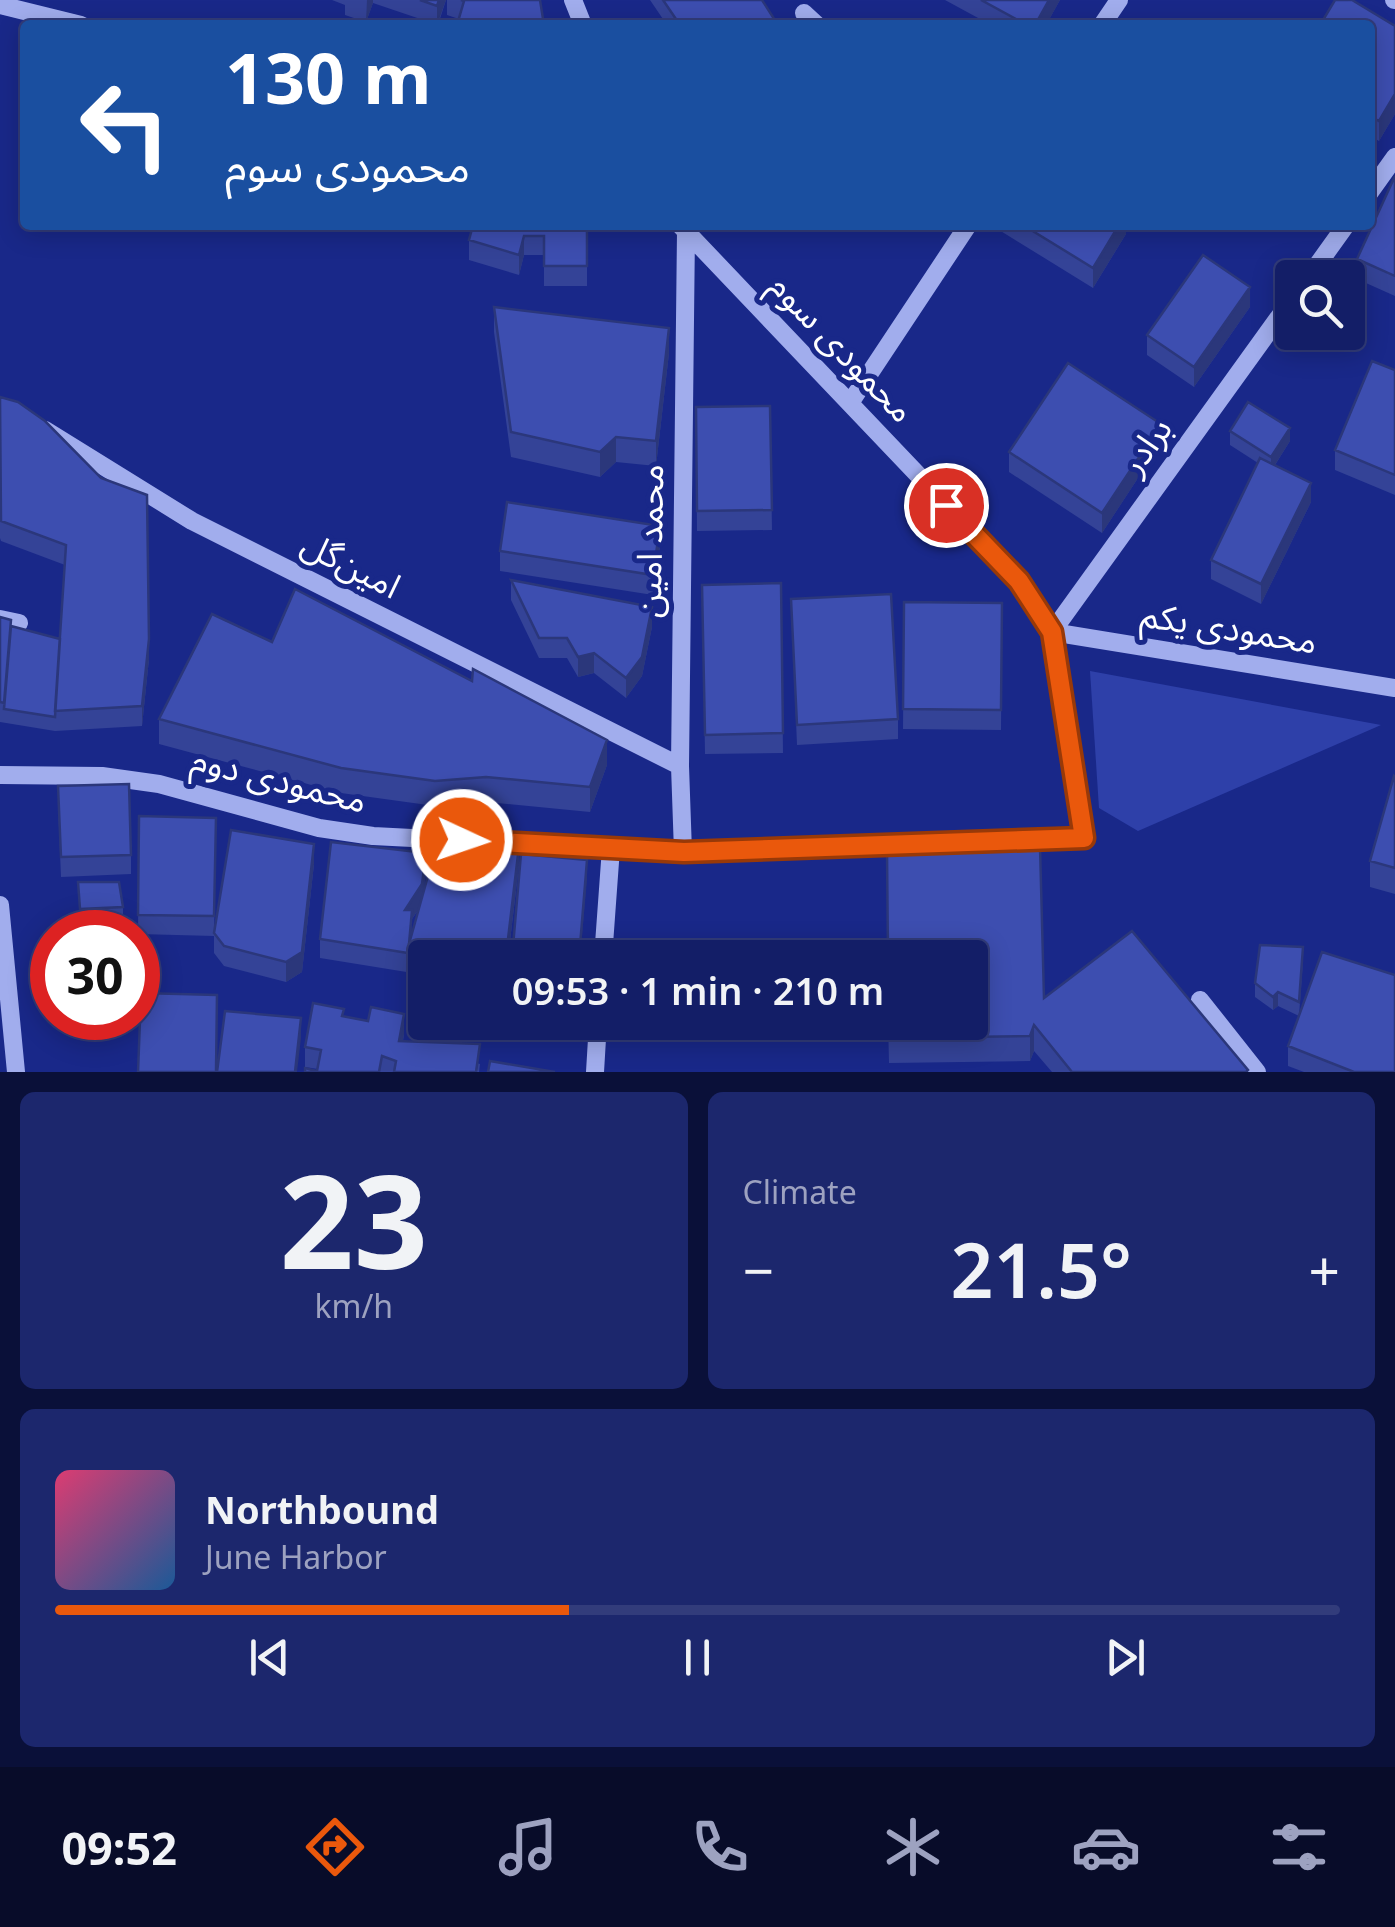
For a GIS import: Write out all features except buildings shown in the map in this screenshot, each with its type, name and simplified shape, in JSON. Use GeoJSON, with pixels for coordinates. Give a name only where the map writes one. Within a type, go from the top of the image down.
{"type":"FeatureCollection","features":[{"type":"Feature","properties":{"kind":"street"},"geometry":{"type":"LineString","coordinates":[[0,6],[60,20]]}},
{"type":"Feature","properties":{"kind":"street"},"geometry":{"type":"LineString","coordinates":[[1375,185],[1395,157]]}},
{"type":"Feature","properties":{"kind":"street","name":"محمد امین"},"geometry":{"type":"LineString","coordinates":[[683,230],[680,766],[684,852]]}},
{"type":"Feature","properties":{"kind":"street","name":"محمودی سوم"},"geometry":{"type":"LineString","coordinates":[[685,230],[1019,581],[1052,632],[1084,838]]}},
{"type":"Feature","properties":{"kind":"street"},"geometry":{"type":"LineString","coordinates":[[850,402],[965,230]]}},
{"type":"Feature","properties":{"kind":"street"},"geometry":{"type":"LineString","coordinates":[[1321,260],[1342,230]]}},
{"type":"Feature","properties":{"kind":"street","name":"برادر"},"geometry":{"type":"LineString","coordinates":[[1052,632],[1275,323]]}},
{"type":"Feature","properties":{"kind":"street","name":"امین‌گل"},"geometry":{"type":"LineString","coordinates":[[31,422],[192,520],[680,766]]}},
{"type":"Feature","properties":{"kind":"street"},"geometry":{"type":"LineString","coordinates":[[0,619],[19,623]]}},
{"type":"Feature","properties":{"kind":"street","name":"محمودی یکم"},"geometry":{"type":"LineString","coordinates":[[1052,632],[1395,688]]}},
{"type":"Feature","properties":{"kind":"street","name":"محمودی دوم"},"geometry":{"type":"LineString","coordinates":[[0,775],[102,776],[160,784],[319,828],[374,836],[684,852],[1084,838]]}},
{"type":"Feature","properties":{"kind":"street"},"geometry":{"type":"LineString","coordinates":[[604,940],[611,848]]}},
{"type":"Feature","properties":{"kind":"street"},"geometry":{"type":"LineString","coordinates":[[0,905],[16,1072]]}},
{"type":"Feature","properties":{"kind":"street"},"geometry":{"type":"LineString","coordinates":[[1200,1000],[1257,1072]]}},
{"type":"Feature","properties":{"kind":"street"},"geometry":{"type":"LineString","coordinates":[[594,1072],[597,1040]]}},
{"type":"Feature","properties":{"kind":"shaded area"},"geometry":{"type":"Polygon","coordinates":[[[1090,671],[1381,725],[1138,831],[1099,808],[1090,671]]]}},
{"type":"Feature","properties":{"kind":"route"},"geometry":{"type":"LineString","coordinates":[[462,840],[684,852],[1084,838],[1052,632],[1019,581],[946,505]]}}]}
